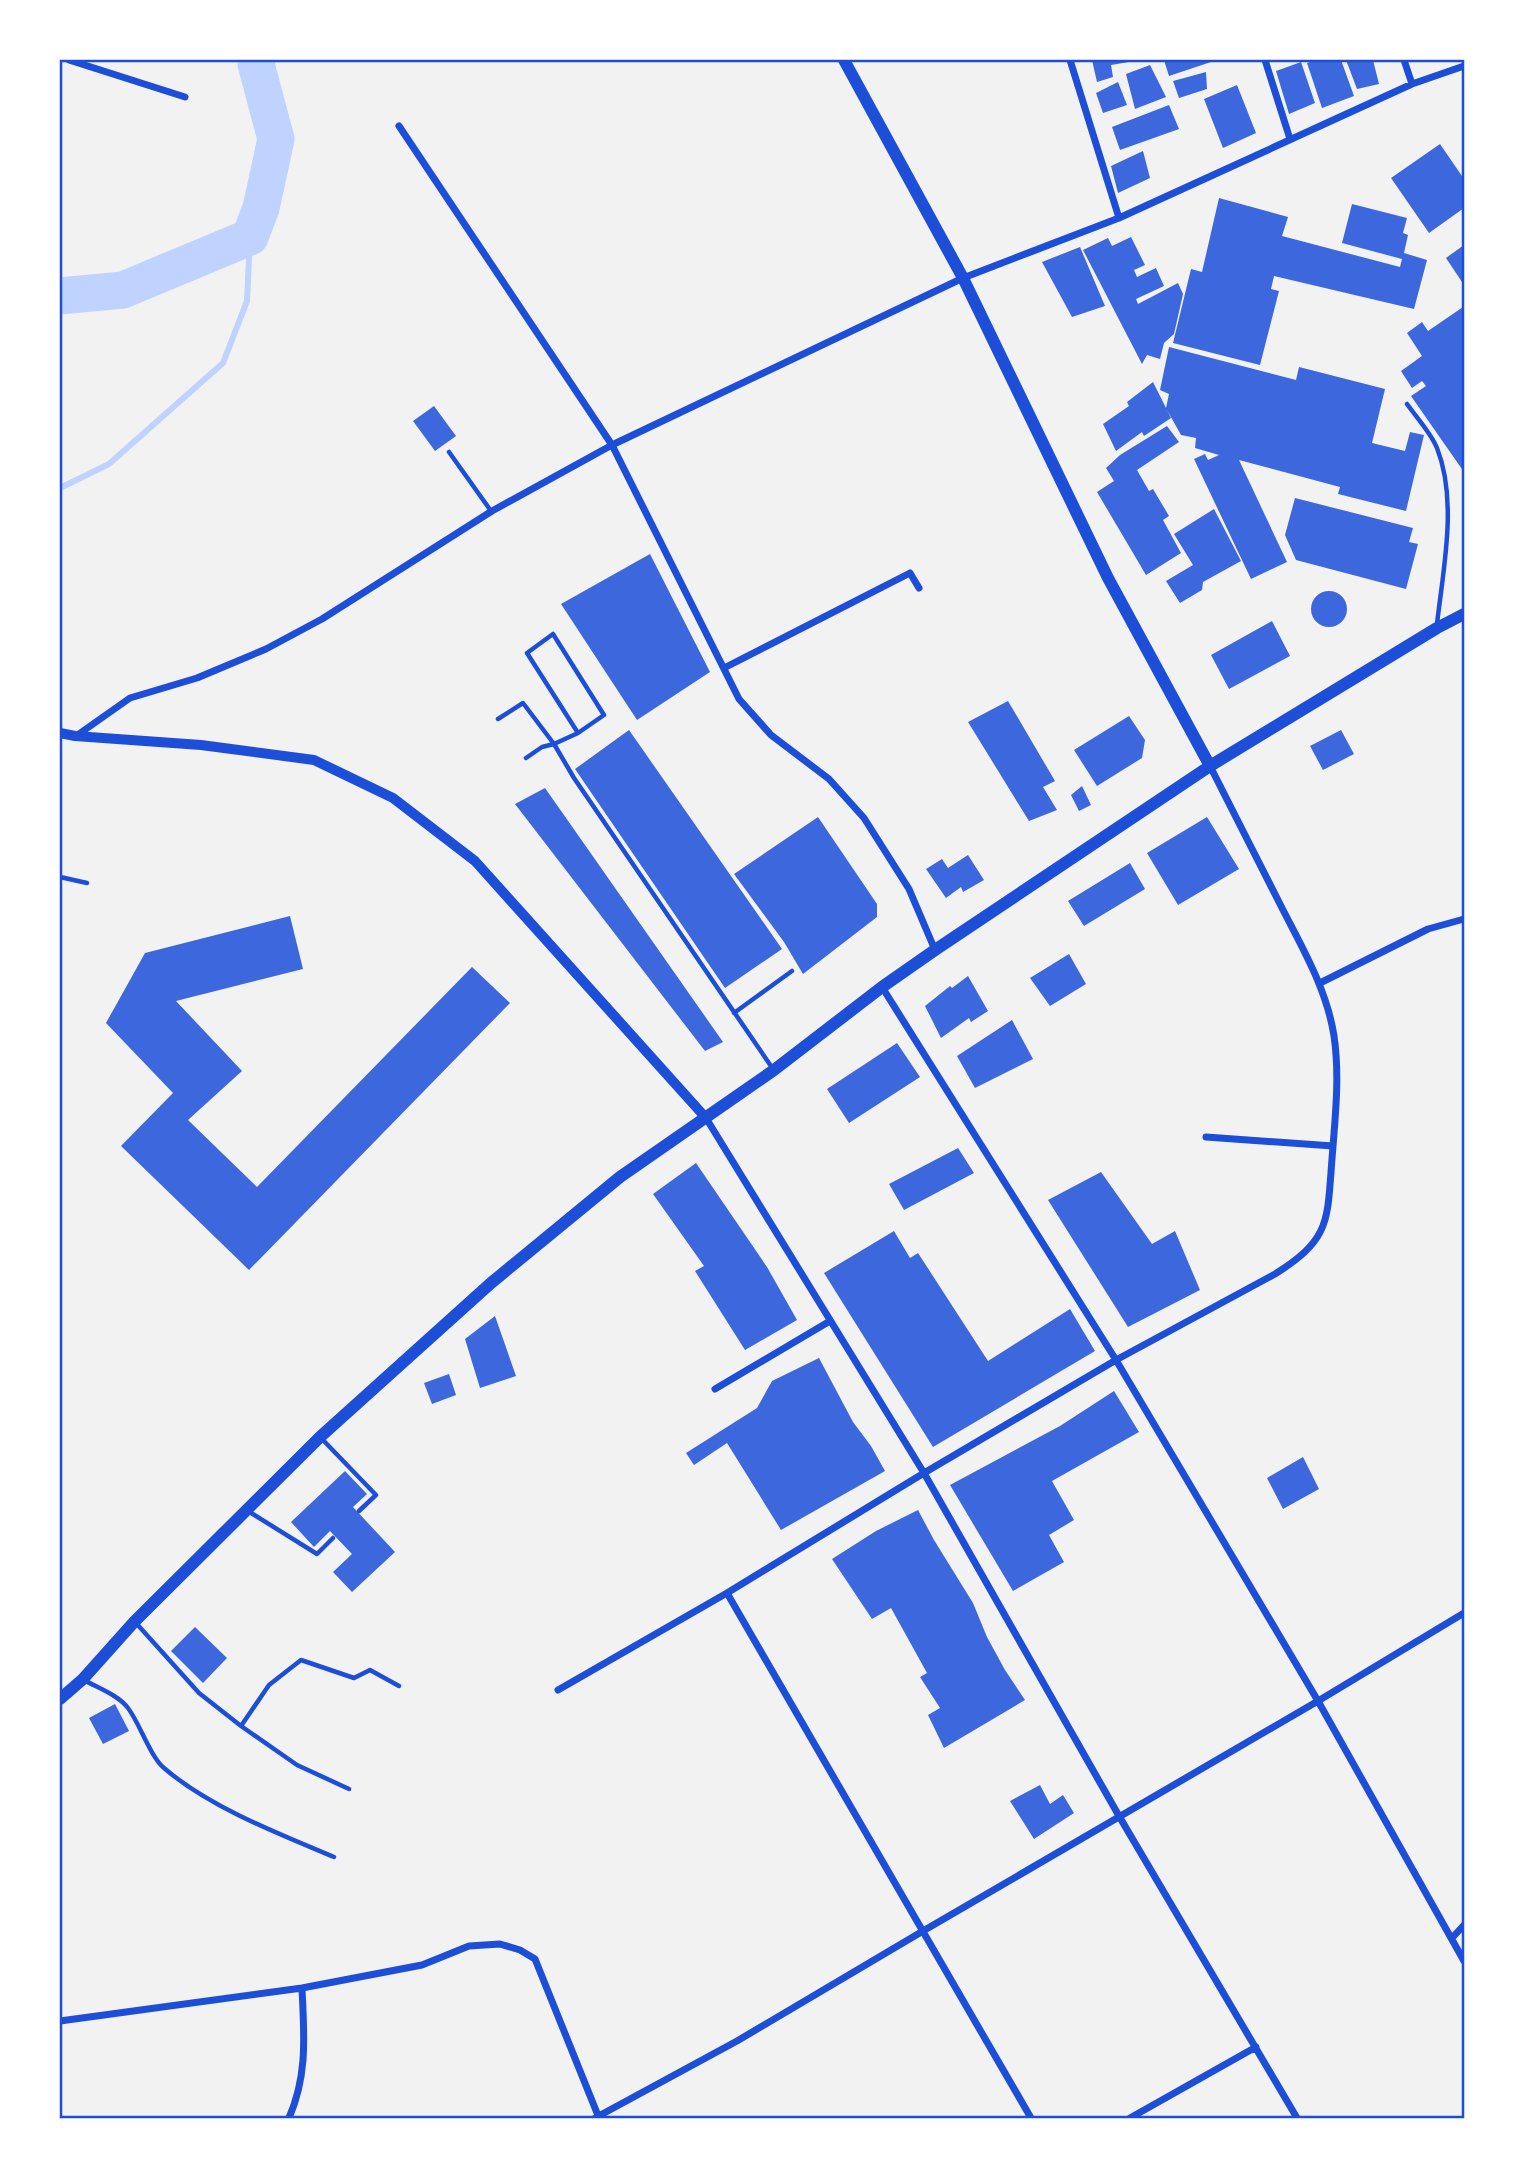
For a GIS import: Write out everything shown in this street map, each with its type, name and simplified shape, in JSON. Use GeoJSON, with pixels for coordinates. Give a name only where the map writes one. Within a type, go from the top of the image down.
{"type":"FeatureCollection","features":[{"type":"Feature","properties":{"kind":"main road"},"geometry":{"type":"LineString","coordinates":[[844,60],[963,278],[1108,578],[1210,766]]}},
{"type":"Feature","properties":{"kind":"main road"},"geometry":{"type":"LineString","coordinates":[[60,1699],[83,1679],[134,1622],[320,1437],[491,1283],[609,1186],[774,1070],[882,986],[1210,766],[1437,628],[1465,614]]}},
{"type":"Feature","properties":{"kind":"street"},"geometry":{"type":"LineString","coordinates":[[69,60],[185,97]]}},
{"type":"Feature","properties":{"kind":"street"},"geometry":{"type":"LineString","coordinates":[[1070,60],[1119,218]]}},
{"type":"Feature","properties":{"kind":"street"},"geometry":{"type":"LineString","coordinates":[[1265,60],[1290,139]]}},
{"type":"Feature","properties":{"kind":"street"},"geometry":{"type":"LineString","coordinates":[[1404,60],[1412,84]]}},
{"type":"Feature","properties":{"kind":"street"},"geometry":{"type":"LineString","coordinates":[[75,736],[130,698],[197,678],[266,649],[321,619],[492,511],[612,445],[963,278],[1119,218],[1412,84],[1465,66]]}},
{"type":"Feature","properties":{"kind":"street"},"geometry":{"type":"LineString","coordinates":[[399,126],[612,445],[739,699],[771,735],[829,779],[864,818],[909,889],[935,950]]}},
{"type":"Feature","properties":{"kind":"street"},"geometry":{"type":"LineString","coordinates":[[724,668],[910,573],[919,588]]}},
{"type":"Feature","properties":{"kind":"street"},"geometry":{"type":"LineString","coordinates":[[60,733],[201,745],[314,760],[393,798],[475,861],[706,1118],[923,1473],[1119,1816],[1297,2119]]}},
{"type":"Feature","properties":{"kind":"street"},"geometry":{"type":"LineString","coordinates":[[558,1690],[727,1593],[923,1473],[1116,1360],[1275,1274],[1312,1246],[1323,1229],[1328,1209],[1336,1090],[1334,1036],[1320,984],[1210,766]]}},
{"type":"Feature","properties":{"kind":"street"},"geometry":{"type":"LineString","coordinates":[[1320,984],[1428,929],[1465,919]]}},
{"type":"Feature","properties":{"kind":"street"},"geometry":{"type":"LineString","coordinates":[[882,986],[1116,1360],[1318,1701],[1465,1961]]}},
{"type":"Feature","properties":{"kind":"street"},"geometry":{"type":"LineString","coordinates":[[1206,1137],[1333,1146]]}},
{"type":"Feature","properties":{"kind":"street"},"geometry":{"type":"LineString","coordinates":[[715,1389],[830,1321]]}},
{"type":"Feature","properties":{"kind":"street"},"geometry":{"type":"LineString","coordinates":[[727,1593],[1031,2119]]}},
{"type":"Feature","properties":{"kind":"street"},"geometry":{"type":"LineString","coordinates":[[60,2021],[302,1988],[422,1965],[469,1946],[500,1944],[520,1950],[534,1959],[598,2118],[737,2041],[1465,1613]]}},
{"type":"Feature","properties":{"kind":"street"},"geometry":{"type":"LineString","coordinates":[[1452,1938],[1465,1925]]}},
{"type":"Feature","properties":{"kind":"street"},"geometry":{"type":"LineString","coordinates":[[289,2119],[299,2097],[304,2056],[302,1988]]}},
{"type":"Feature","properties":{"kind":"street"},"geometry":{"type":"LineString","coordinates":[[1130,2119],[1256,2047]]}},
{"type":"Feature","properties":{"kind":"lane"},"geometry":{"type":"LineString","coordinates":[[1407,404],[1437,446],[1445,475],[1448,520],[1437,628]]}},
{"type":"Feature","properties":{"kind":"lane"},"geometry":{"type":"LineString","coordinates":[[449,452],[492,511]]}},
{"type":"Feature","properties":{"kind":"lane"},"geometry":{"type":"LineString","coordinates":[[526,758],[542,747],[578,733],[604,715],[555,636],[550,635],[527,653],[578,733]]}},
{"type":"Feature","properties":{"kind":"lane"},"geometry":{"type":"LineString","coordinates":[[498,719],[523,703],[554,744],[573,778],[774,1070]]}},
{"type":"Feature","properties":{"kind":"lane"},"geometry":{"type":"LineString","coordinates":[[60,877],[88,883]]}},
{"type":"Feature","properties":{"kind":"lane"},"geometry":{"type":"LineString","coordinates":[[734,1013],[792,971]]}},
{"type":"Feature","properties":{"kind":"lane"},"geometry":{"type":"LineString","coordinates":[[320,1437],[376,1495],[359,1511]]}},
{"type":"Feature","properties":{"kind":"lane"},"geometry":{"type":"LineString","coordinates":[[247,1511],[317,1555],[333,1538]]}},
{"type":"Feature","properties":{"kind":"lane"},"geometry":{"type":"LineString","coordinates":[[134,1622],[199,1693],[241,1726],[298,1765],[349,1788]]}},
{"type":"Feature","properties":{"kind":"lane"},"geometry":{"type":"LineString","coordinates":[[241,1726],[269,1685],[301,1660],[354,1678],[370,1670],[399,1686]]}},
{"type":"Feature","properties":{"kind":"lane"},"geometry":{"type":"LineString","coordinates":[[83,1679],[115,1696],[127,1706],[161,1766],[205,1797],[272,1831],[334,1857]]}},
{"type":"Feature","properties":{"kind":"building"},"geometry":{"type":"Polygon","coordinates":[[[1092,60],[1135,61],[1111,65],[1113,77],[1097,82],[1092,60]]]}},
{"type":"Feature","properties":{"kind":"building"},"geometry":{"type":"Polygon","coordinates":[[[1164,60],[1217,60],[1169,76],[1164,60]]]}},
{"type":"Feature","properties":{"kind":"building"},"geometry":{"type":"Polygon","coordinates":[[[1316,60],[1341,60],[1354,96],[1322,108],[1307,63],[1316,60]]]}},
{"type":"Feature","properties":{"kind":"building"},"geometry":{"type":"Polygon","coordinates":[[[1346,60],[1373,60],[1379,84],[1357,89],[1346,60]]]}},
{"type":"Feature","properties":{"kind":"building"},"geometry":{"type":"Polygon","coordinates":[[[1301,62],[1315,103],[1289,114],[1276,71],[1301,62]]]}},
{"type":"Feature","properties":{"kind":"building"},"geometry":{"type":"Polygon","coordinates":[[[1150,65],[1166,97],[1135,109],[1126,74],[1150,65]]]}},
{"type":"Feature","properties":{"kind":"building"},"geometry":{"type":"Polygon","coordinates":[[[1206,72],[1207,89],[1179,98],[1173,81],[1206,72]]]}},
{"type":"Feature","properties":{"kind":"building"},"geometry":{"type":"Polygon","coordinates":[[[1118,82],[1127,105],[1103,113],[1096,93],[1118,82]]]}},
{"type":"Feature","properties":{"kind":"building"},"geometry":{"type":"Polygon","coordinates":[[[1237,85],[1256,133],[1223,148],[1204,99],[1237,85]]]}},
{"type":"Feature","properties":{"kind":"building"},"geometry":{"type":"Polygon","coordinates":[[[1169,105],[1179,129],[1120,150],[1112,127],[1169,105]]]}},
{"type":"Feature","properties":{"kind":"building"},"geometry":{"type":"Polygon","coordinates":[[[1440,144],[1464,179],[1464,208],[1429,233],[1391,178],[1440,144]]]}},
{"type":"Feature","properties":{"kind":"building"},"geometry":{"type":"Polygon","coordinates":[[[1143,151],[1150,178],[1118,193],[1111,166],[1143,151]]]}},
{"type":"Feature","properties":{"kind":"building"},"geometry":{"type":"Polygon","coordinates":[[[1219,198],[1288,217],[1282,236],[1400,267],[1402,259],[1342,243],[1352,204],[1407,218],[1403,233],[1408,235],[1404,253],[1427,260],[1414,309],[1274,276],[1271,289],[1279,291],[1260,365],[1173,343],[1191,269],[1202,272],[1219,198]]]}},
{"type":"Feature","properties":{"kind":"building"},"geometry":{"type":"Polygon","coordinates":[[[1131,237],[1145,265],[1134,270],[1137,277],[1156,268],[1164,286],[1136,299],[1138,304],[1178,283],[1183,294],[1174,334],[1164,343],[1160,359],[1147,355],[1142,364],[1083,250],[1108,238],[1112,246],[1131,237]]]}},
{"type":"Feature","properties":{"kind":"building"},"geometry":{"type":"Polygon","coordinates":[[[1464,245],[1464,285],[1446,258],[1464,245]]]}},
{"type":"Feature","properties":{"kind":"building"},"geometry":{"type":"Polygon","coordinates":[[[1080,247],[1105,306],[1072,317],[1042,262],[1080,247]]]}},
{"type":"Feature","properties":{"kind":"building"},"geometry":{"type":"Polygon","coordinates":[[[1463,307],[1464,472],[1411,396],[1426,386],[1422,381],[1412,388],[1401,371],[1422,356],[1407,333],[1422,322],[1428,331],[1463,307]]]}},
{"type":"Feature","properties":{"kind":"building"},"geometry":{"type":"Polygon","coordinates":[[[1169,347],[1296,380],[1299,367],[1385,389],[1372,443],[1405,451],[1410,432],[1424,435],[1406,511],[1338,494],[1340,487],[1239,460],[1287,562],[1251,579],[1194,459],[1205,454],[1208,460],[1219,455],[1195,448],[1196,438],[1181,435],[1167,410],[1171,418],[1144,436],[1142,432],[1116,451],[1103,424],[1129,406],[1127,402],[1153,382],[1166,408],[1169,394],[1160,390],[1169,347]]]}},
{"type":"Feature","properties":{"kind":"building"},"geometry":{"type":"Polygon","coordinates":[[[434,406],[456,436],[435,451],[413,421],[434,406]]]}},
{"type":"Feature","properties":{"kind":"building"},"geometry":{"type":"Polygon","coordinates":[[[1167,426],[1179,442],[1137,470],[1149,491],[1153,489],[1169,516],[1163,520],[1181,553],[1146,575],[1097,492],[1114,481],[1106,468],[1120,455],[1167,426]]]}},
{"type":"Feature","properties":{"kind":"building"},"geometry":{"type":"Polygon","coordinates":[[[1295,498],[1413,528],[1409,542],[1418,544],[1406,589],[1296,560],[1285,535],[1295,498]]]}},
{"type":"Feature","properties":{"kind":"building"},"geometry":{"type":"Polygon","coordinates":[[[1214,509],[1241,561],[1203,582],[1202,590],[1180,603],[1166,581],[1193,565],[1174,534],[1214,509]]]}},
{"type":"Feature","properties":{"kind":"building"},"geometry":{"type":"Polygon","coordinates":[[[650,554],[710,672],[637,720],[561,604],[650,554]]]}},
{"type":"Feature","properties":{"kind":"building"},"geometry":{"type":"Polygon","coordinates":[[[1329,591],[1342,596],[1347,609],[1342,622],[1329,627],[1316,622],[1311,609],[1316,596],[1329,591]]]}},
{"type":"Feature","properties":{"kind":"building"},"geometry":{"type":"Polygon","coordinates":[[[1272,621],[1290,656],[1229,689],[1211,655],[1272,621]]]}},
{"type":"Feature","properties":{"kind":"building"},"geometry":{"type":"Polygon","coordinates":[[[1008,701],[1055,781],[1043,787],[1057,810],[1029,821],[968,722],[1008,701]]]}},
{"type":"Feature","properties":{"kind":"building"},"geometry":{"type":"Polygon","coordinates":[[[1129,716],[1145,740],[1142,758],[1097,786],[1074,750],[1129,716]]]}},
{"type":"Feature","properties":{"kind":"building"},"geometry":{"type":"Polygon","coordinates":[[[629,730],[782,949],[725,988],[575,769],[629,730]]]}},
{"type":"Feature","properties":{"kind":"building"},"geometry":{"type":"Polygon","coordinates":[[[1341,730],[1354,754],[1323,770],[1310,746],[1341,730]]]}},
{"type":"Feature","properties":{"kind":"building"},"geometry":{"type":"Polygon","coordinates":[[[1082,786],[1091,805],[1079,811],[1071,795],[1082,786]]]}},
{"type":"Feature","properties":{"kind":"building"},"geometry":{"type":"Polygon","coordinates":[[[545,788],[723,1042],[705,1051],[515,804],[545,788]]]}},
{"type":"Feature","properties":{"kind":"building"},"geometry":{"type":"Polygon","coordinates":[[[818,817],[877,904],[877,917],[803,974],[784,942],[734,874],[818,817]]]}},
{"type":"Feature","properties":{"kind":"building"},"geometry":{"type":"Polygon","coordinates":[[[1207,817],[1239,869],[1178,905],[1147,853],[1207,817]]]}},
{"type":"Feature","properties":{"kind":"building"},"geometry":{"type":"Polygon","coordinates":[[[968,855],[984,880],[963,892],[961,887],[946,898],[926,869],[942,859],[948,868],[968,855]]]}},
{"type":"Feature","properties":{"kind":"building"},"geometry":{"type":"Polygon","coordinates":[[[1130,863],[1145,889],[1084,926],[1068,901],[1130,863]]]}},
{"type":"Feature","properties":{"kind":"building"},"geometry":{"type":"Polygon","coordinates":[[[290,916],[303,969],[176,1001],[242,1071],[188,1120],[257,1187],[472,967],[510,1003],[249,1270],[121,1146],[173,1093],[106,1023],[145,953],[290,916]]]}},
{"type":"Feature","properties":{"kind":"building"},"geometry":{"type":"Polygon","coordinates":[[[1069,954],[1086,984],[1050,1006],[1030,978],[1069,954]]]}},
{"type":"Feature","properties":{"kind":"building"},"geometry":{"type":"Polygon","coordinates":[[[968,976],[988,1011],[971,1022],[969,1018],[941,1038],[925,1006],[968,976]]]}},
{"type":"Feature","properties":{"kind":"building"},"geometry":{"type":"Polygon","coordinates":[[[1012,1020],[1033,1059],[975,1088],[957,1056],[1012,1020]]]}},
{"type":"Feature","properties":{"kind":"building"},"geometry":{"type":"Polygon","coordinates":[[[897,1043],[920,1077],[849,1123],[827,1089],[897,1043]]]}},
{"type":"Feature","properties":{"kind":"building"},"geometry":{"type":"Polygon","coordinates":[[[958,1148],[974,1173],[904,1210],[889,1184],[958,1148]]]}},
{"type":"Feature","properties":{"kind":"building"},"geometry":{"type":"Polygon","coordinates":[[[696,1163],[767,1267],[797,1320],[745,1350],[695,1271],[704,1266],[653,1194],[696,1163]]]}},
{"type":"Feature","properties":{"kind":"building"},"geometry":{"type":"Polygon","coordinates":[[[1101,1172],[1152,1244],[1175,1231],[1200,1290],[1128,1327],[1048,1200],[1101,1172]]]}},
{"type":"Feature","properties":{"kind":"building"},"geometry":{"type":"Polygon","coordinates":[[[894,1231],[910,1258],[918,1253],[988,1361],[1070,1309],[1095,1351],[933,1447],[824,1273],[894,1231]]]}},
{"type":"Feature","properties":{"kind":"building"},"geometry":{"type":"Polygon","coordinates":[[[495,1316],[516,1376],[480,1388],[465,1339],[495,1316]]]}},
{"type":"Feature","properties":{"kind":"building"},"geometry":{"type":"Polygon","coordinates":[[[819,1358],[853,1422],[885,1471],[781,1530],[727,1443],[694,1465],[686,1453],[757,1408],[772,1381],[819,1358]]]}},
{"type":"Feature","properties":{"kind":"building"},"geometry":{"type":"Polygon","coordinates":[[[449,1374],[456,1395],[432,1404],[424,1383],[449,1374]]]}},
{"type":"Feature","properties":{"kind":"building"},"geometry":{"type":"Polygon","coordinates":[[[1114,1391],[1139,1432],[1052,1481],[1074,1520],[1049,1535],[1064,1562],[1013,1591],[950,1485],[1060,1426],[1114,1391]]]}},
{"type":"Feature","properties":{"kind":"building"},"geometry":{"type":"Polygon","coordinates":[[[1303,1457],[1319,1489],[1283,1509],[1267,1478],[1303,1457]]]}},
{"type":"Feature","properties":{"kind":"building"},"geometry":{"type":"Polygon","coordinates":[[[345,1471],[367,1494],[353,1507],[395,1552],[352,1592],[333,1572],[352,1554],[330,1531],[314,1547],[291,1522],[345,1471]]]}},
{"type":"Feature","properties":{"kind":"building"},"geometry":{"type":"Polygon","coordinates":[[[918,1510],[973,1603],[1005,1670],[1025,1700],[944,1748],[928,1715],[940,1708],[920,1677],[927,1673],[891,1608],[872,1619],[832,1559],[876,1531],[918,1510]]]}},
{"type":"Feature","properties":{"kind":"building"},"geometry":{"type":"Polygon","coordinates":[[[195,1627],[227,1658],[203,1683],[171,1651],[195,1627]]]}},
{"type":"Feature","properties":{"kind":"building"},"geometry":{"type":"Polygon","coordinates":[[[115,1704],[129,1731],[103,1744],[89,1718],[115,1704]]]}},
{"type":"Feature","properties":{"kind":"building"},"geometry":{"type":"Polygon","coordinates":[[[1040,1785],[1050,1804],[1063,1795],[1074,1813],[1034,1839],[1010,1801],[1040,1785]]]}},
{"type":"Feature","properties":{"kind":"waterway"},"geometry":{"type":"LineString","coordinates":[[60,296],[123,290],[250,237],[261,208],[276,139],[257,60]]}},
{"type":"Feature","properties":{"kind":"waterway"},"geometry":{"type":"LineString","coordinates":[[60,488],[109,464],[223,363],[247,301],[250,237]]}}]}
